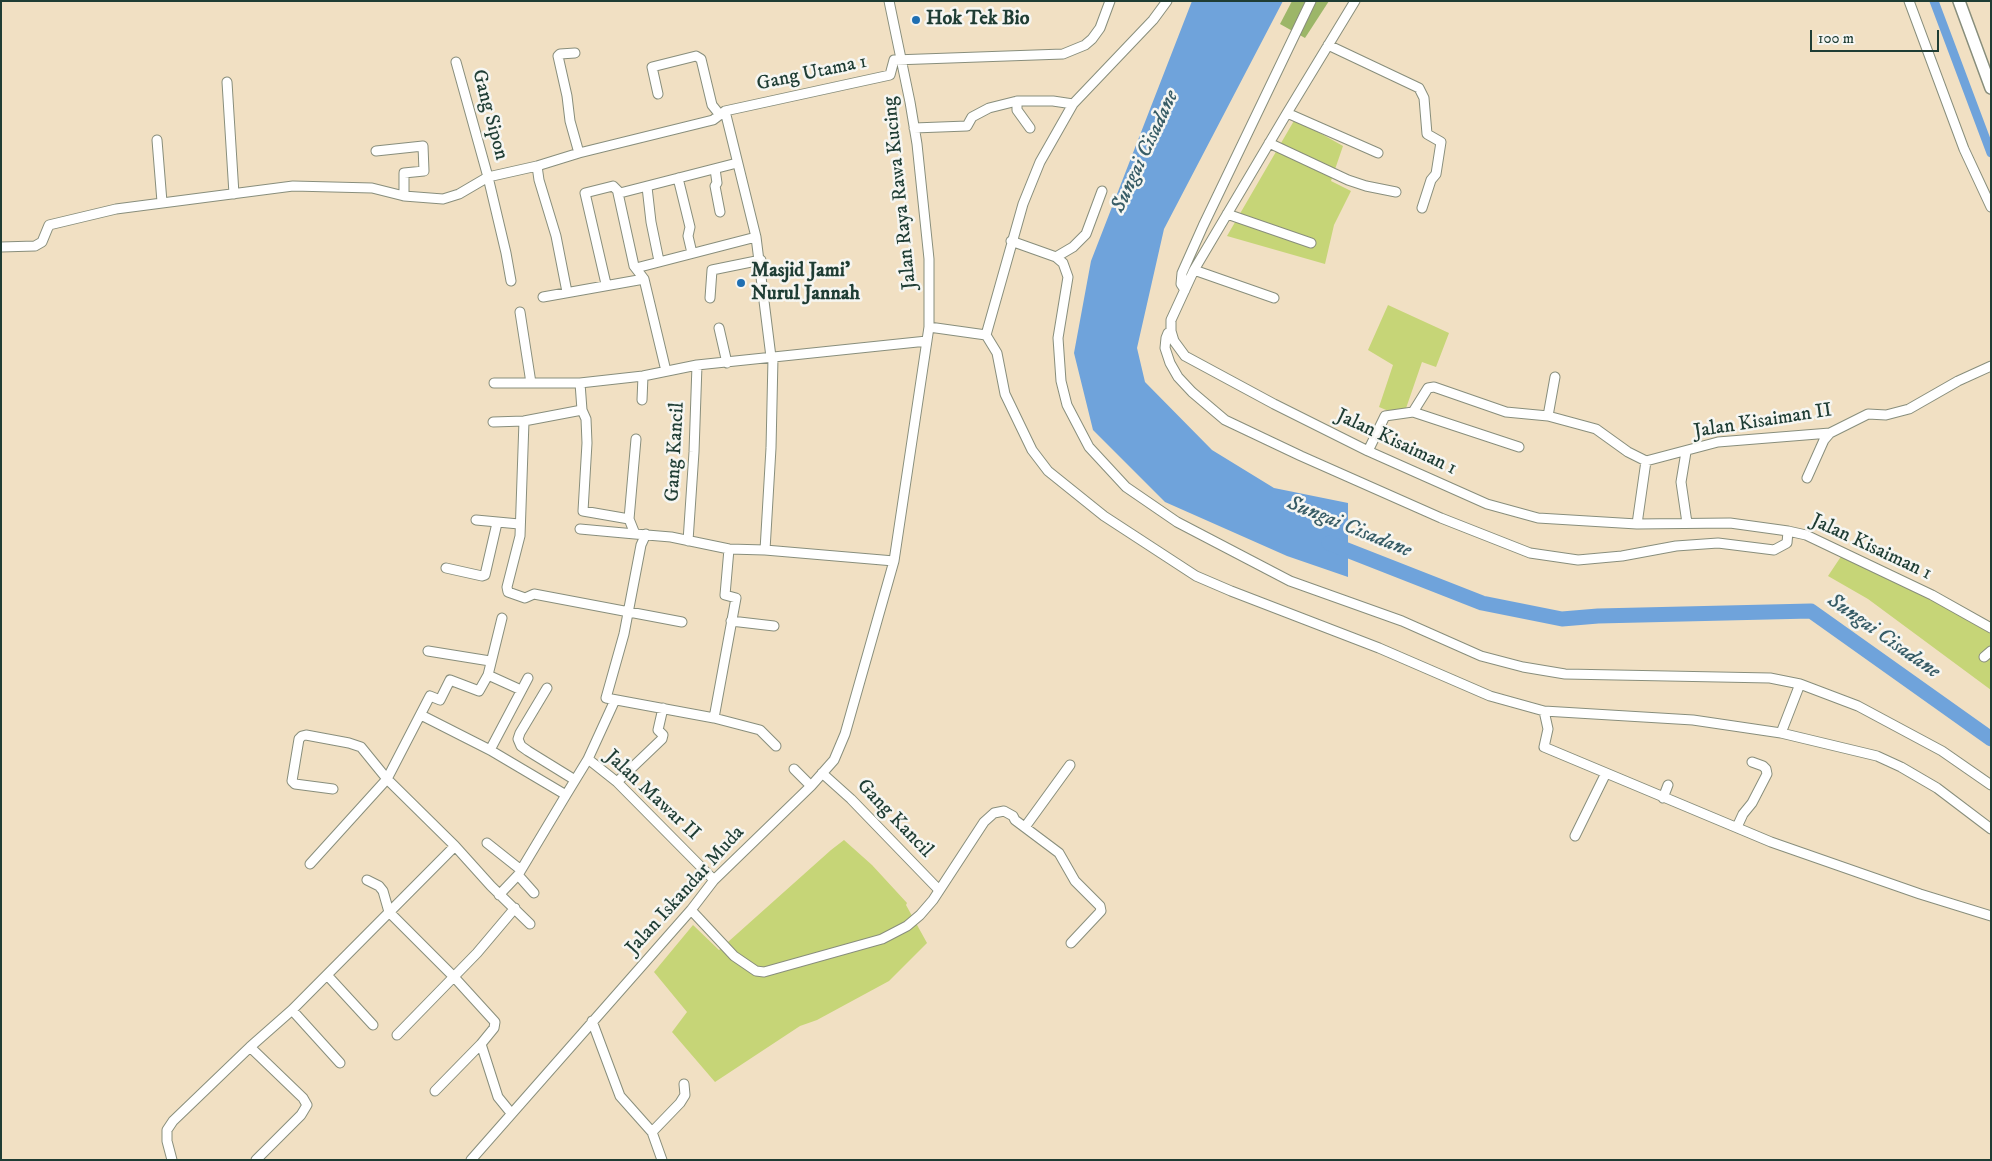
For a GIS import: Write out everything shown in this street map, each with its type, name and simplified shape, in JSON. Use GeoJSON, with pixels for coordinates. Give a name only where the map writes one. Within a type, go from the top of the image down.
{"type":"FeatureCollection","features":[{"type":"Feature","properties":{"kind":"main road"},"geometry":{"type":"LineString","coordinates":[[1959,1],[1991,88]]}},
{"type":"Feature","properties":{"kind":"street","name":"Jalan Raya Rawa Kucing"},"geometry":{"type":"LineString","coordinates":[[889,1],[914,128],[929,259],[929,327],[894,561]]}},
{"type":"Feature","properties":{"kind":"street"},"geometry":{"type":"LineString","coordinates":[[902,60],[1063,54],[1092,40],[1100,28],[1110,1]]}},
{"type":"Feature","properties":{"kind":"street"},"geometry":{"type":"LineString","coordinates":[[1167,1],[1154,20],[1073,104],[1040,162],[1011,241],[986,334],[996,353],[1005,394],[1032,450],[1048,471],[1104,516],[1196,576],[1379,648],[1490,696],[1544,711],[1693,720],[1781,733],[1877,756],[1902,767],[1937,788],[1991,829]]}},
{"type":"Feature","properties":{"kind":"street"},"geometry":{"type":"LineString","coordinates":[[1185,290],[1181,284],[1182,273],[1311,1]]}},
{"type":"Feature","properties":{"kind":"street"},"geometry":{"type":"LineString","coordinates":[[1356,1],[1194,270],[1171,320],[1171,331],[1166,338],[1166,348],[1170,363],[1178,377],[1192,392],[1225,420],[1432,514],[1530,553],[1578,560],[1622,556],[1676,546],[1710,544],[1774,550],[1787,543],[1788,531]]}},
{"type":"Feature","properties":{"kind":"street"},"geometry":{"type":"LineString","coordinates":[[1909,1],[1964,149],[1991,207]]}},
{"type":"Feature","properties":{"kind":"street"},"geometry":{"type":"LineString","coordinates":[[1328,46],[1419,88],[1424,98],[1427,134],[1440,142],[1436,174],[1431,180],[1422,208]]}},
{"type":"Feature","properties":{"kind":"street"},"geometry":{"type":"LineString","coordinates":[[575,53],[560,54],[558,56],[567,96],[570,121],[579,153]]}},
{"type":"Feature","properties":{"kind":"street"},"geometry":{"type":"LineString","coordinates":[[658,94],[652,68],[696,56],[700,59],[712,106],[722,113],[756,237],[772,358],[771,448],[765,550]]}},
{"type":"Feature","properties":{"kind":"street","name":"Gang Utama 1"},"geometry":{"type":"LineString","coordinates":[[722,113],[890,75],[894,60],[902,60]]}},
{"type":"Feature","properties":{"kind":"street","name":"Gang Sipon"},"geometry":{"type":"LineString","coordinates":[[456,62],[488,177],[511,281]]}},
{"type":"Feature","properties":{"kind":"street"},"geometry":{"type":"LineString","coordinates":[[227,82],[234,194]]}},
{"type":"Feature","properties":{"kind":"street"},"geometry":{"type":"LineString","coordinates":[[914,128],[967,126],[972,117],[989,108],[1017,101],[1053,101],[1073,104]]}},
{"type":"Feature","properties":{"kind":"street"},"geometry":{"type":"LineString","coordinates":[[1017,101],[1017,110],[1030,128]]}},
{"type":"Feature","properties":{"kind":"street"},"geometry":{"type":"LineString","coordinates":[[1,247],[35,246],[42,242],[49,225],[116,209],[293,186],[372,188],[404,196],[443,199],[459,194],[488,177],[713,120],[722,113]]}},
{"type":"Feature","properties":{"kind":"street"},"geometry":{"type":"LineString","coordinates":[[1287,113],[1378,153]]}},
{"type":"Feature","properties":{"kind":"street"},"geometry":{"type":"LineString","coordinates":[[157,140],[162,202]]}},
{"type":"Feature","properties":{"kind":"street"},"geometry":{"type":"LineString","coordinates":[[1269,143],[1348,180],[1396,192]]}},
{"type":"Feature","properties":{"kind":"street"},"geometry":{"type":"LineString","coordinates":[[376,150],[422,146],[424,171],[404,173],[404,196]]}},
{"type":"Feature","properties":{"kind":"street"},"geometry":{"type":"LineString","coordinates":[[618,193],[737,163]]}},
{"type":"Feature","properties":{"kind":"street"},"geometry":{"type":"LineString","coordinates":[[537,166],[539,180],[556,236],[567,292]]}},
{"type":"Feature","properties":{"kind":"street"},"geometry":{"type":"LineString","coordinates":[[715,169],[718,183],[715,186],[720,212]]}},
{"type":"Feature","properties":{"kind":"street"},"geometry":{"type":"LineString","coordinates":[[678,178],[690,227],[688,236],[692,253]]}},
{"type":"Feature","properties":{"kind":"street"},"geometry":{"type":"LineString","coordinates":[[606,284],[585,195],[587,192],[613,186],[618,193],[636,268],[644,279],[666,371]]}},
{"type":"Feature","properties":{"kind":"street"},"geometry":{"type":"LineString","coordinates":[[647,187],[651,222],[659,261]]}},
{"type":"Feature","properties":{"kind":"street"},"geometry":{"type":"LineString","coordinates":[[1056,257],[1073,247],[1086,234],[1102,191]]}},
{"type":"Feature","properties":{"kind":"street"},"geometry":{"type":"LineString","coordinates":[[1227,214],[1311,243]]}},
{"type":"Feature","properties":{"kind":"street"},"geometry":{"type":"LineString","coordinates":[[636,268],[756,237]]}},
{"type":"Feature","properties":{"kind":"street"},"geometry":{"type":"LineString","coordinates":[[1011,241],[1056,257],[1063,263],[1068,277],[1058,338],[1060,381],[1067,405],[1089,446],[1126,487],[1177,522],[1290,581],[1402,621],[1481,656],[1523,667],[1565,674],[1770,678],[1800,684],[1858,706],[1942,751],[1991,785]]}},
{"type":"Feature","properties":{"kind":"street"},"geometry":{"type":"LineString","coordinates":[[710,298],[712,270],[760,260]]}},
{"type":"Feature","properties":{"kind":"street"},"geometry":{"type":"LineString","coordinates":[[1194,270],[1274,298]]}},
{"type":"Feature","properties":{"kind":"street"},"geometry":{"type":"LineString","coordinates":[[544,297],[606,284],[644,279]]}},
{"type":"Feature","properties":{"kind":"street"},"geometry":{"type":"LineString","coordinates":[[520,312],[531,383]]}},
{"type":"Feature","properties":{"kind":"street"},"geometry":{"type":"LineString","coordinates":[[929,327],[986,334]]}},
{"type":"Feature","properties":{"kind":"street"},"geometry":{"type":"LineString","coordinates":[[719,328],[727,363]]}},
{"type":"Feature","properties":{"kind":"street","name":"Jalan Kisaiman 1"},"geometry":{"type":"LineString","coordinates":[[1171,331],[1174,341],[1185,356],[1274,404],[1368,451],[1487,504],[1538,518],[1636,524],[1730,523],[1806,535],[1932,596],[1991,628]]}},
{"type":"Feature","properties":{"kind":"street"},"geometry":{"type":"LineString","coordinates":[[494,383],[580,383],[643,376],[697,365],[927,341]]}},
{"type":"Feature","properties":{"kind":"street","name":"Gang Kancil"},"geometry":{"type":"LineString","coordinates":[[688,541],[697,365]]}},
{"type":"Feature","properties":{"kind":"street","name":"Jalan Kisaiman II"},"geometry":{"type":"LineString","coordinates":[[1646,461],[1686,452],[1718,442],[1830,433],[1868,414],[1886,415],[1909,409],[1958,381],[1991,366]]}},
{"type":"Feature","properties":{"kind":"street"},"geometry":{"type":"LineString","coordinates":[[642,400],[643,376]]}},
{"type":"Feature","properties":{"kind":"street"},"geometry":{"type":"LineString","coordinates":[[1548,416],[1555,377]]}},
{"type":"Feature","properties":{"kind":"street"},"geometry":{"type":"LineString","coordinates":[[580,383],[582,410],[586,418],[587,443],[583,511],[629,519]]}},
{"type":"Feature","properties":{"kind":"street"},"geometry":{"type":"LineString","coordinates":[[1413,412],[1428,388],[1434,387],[1506,412],[1548,416],[1596,429],[1628,452],[1646,461],[1636,524]]}},
{"type":"Feature","properties":{"kind":"street"},"geometry":{"type":"LineString","coordinates":[[493,422],[524,421],[582,410]]}},
{"type":"Feature","properties":{"kind":"street"},"geometry":{"type":"LineString","coordinates":[[1368,451],[1385,416],[1413,412],[1519,447]]}},
{"type":"Feature","properties":{"kind":"street"},"geometry":{"type":"LineString","coordinates":[[524,421],[520,536],[507,587],[508,592],[525,598],[534,594],[628,610],[682,622]]}},
{"type":"Feature","properties":{"kind":"street"},"geometry":{"type":"LineString","coordinates":[[1806,478],[1824,440],[1830,433]]}},
{"type":"Feature","properties":{"kind":"street"},"geometry":{"type":"LineString","coordinates":[[635,534],[629,519],[636,439]]}},
{"type":"Feature","properties":{"kind":"street"},"geometry":{"type":"LineString","coordinates":[[1686,452],[1681,482],[1687,523]]}},
{"type":"Feature","properties":{"kind":"street"},"geometry":{"type":"LineString","coordinates":[[476,520],[519,524]]}},
{"type":"Feature","properties":{"kind":"street"},"geometry":{"type":"LineString","coordinates":[[446,568],[482,576],[485,575],[497,523]]}},
{"type":"Feature","properties":{"kind":"street"},"geometry":{"type":"LineString","coordinates":[[580,529],[646,534],[729,549],[765,550],[894,561]]}},
{"type":"Feature","properties":{"kind":"street"},"geometry":{"type":"LineString","coordinates":[[646,534],[641,545],[628,610],[606,698],[714,718],[760,730],[776,746]]}},
{"type":"Feature","properties":{"kind":"street"},"geometry":{"type":"LineString","coordinates":[[714,718],[736,598],[725,595],[729,549]]}},
{"type":"Feature","properties":{"kind":"street","name":"Jalan Iskandar Muda"},"geometry":{"type":"LineString","coordinates":[[471,1160],[691,910],[714,880],[811,786],[834,760],[845,734],[894,561]]}},
{"type":"Feature","properties":{"kind":"street"},"geometry":{"type":"LineString","coordinates":[[310,864],[387,779],[430,696],[440,700],[450,680],[479,690],[488,675],[502,618]]}},
{"type":"Feature","properties":{"kind":"street"},"geometry":{"type":"LineString","coordinates":[[731,621],[774,626]]}},
{"type":"Feature","properties":{"kind":"street"},"geometry":{"type":"LineString","coordinates":[[428,651],[490,661]]}},
{"type":"Feature","properties":{"kind":"street"},"geometry":{"type":"LineString","coordinates":[[488,675],[521,690]]}},
{"type":"Feature","properties":{"kind":"street"},"geometry":{"type":"LineString","coordinates":[[490,750],[528,678]]}},
{"type":"Feature","properties":{"kind":"street"},"geometry":{"type":"LineString","coordinates":[[1781,733],[1800,684]]}},
{"type":"Feature","properties":{"kind":"street"},"geometry":{"type":"LineString","coordinates":[[547,688],[518,739],[521,746],[575,780]]}},
{"type":"Feature","properties":{"kind":"street"},"geometry":{"type":"LineString","coordinates":[[499,895],[519,872],[588,759],[615,700]]}},
{"type":"Feature","properties":{"kind":"street"},"geometry":{"type":"LineString","coordinates":[[617,782],[662,738],[663,736],[658,730],[663,708]]}},
{"type":"Feature","properties":{"kind":"street"},"geometry":{"type":"LineString","coordinates":[[1544,711],[1548,728],[1544,747],[1663,798],[1838,866],[1991,916]]}},
{"type":"Feature","properties":{"kind":"street"},"geometry":{"type":"LineString","coordinates":[[420,715],[490,750],[566,795]]}},
{"type":"Feature","properties":{"kind":"street"},"geometry":{"type":"LineString","coordinates":[[333,789],[292,782],[299,739],[302,736],[306,735],[356,744],[361,747],[387,779],[455,846],[499,895],[530,924]]}},
{"type":"Feature","properties":{"kind":"street","name":"Jalan Mawar II"},"geometry":{"type":"LineString","coordinates":[[588,759],[617,782],[714,880]]}},
{"type":"Feature","properties":{"kind":"street"},"geometry":{"type":"LineString","coordinates":[[1737,827],[1767,774],[1763,766],[1752,762]]}},
{"type":"Feature","properties":{"kind":"street"},"geometry":{"type":"LineString","coordinates":[[1025,827],[1070,766]]}},
{"type":"Feature","properties":{"kind":"street"},"geometry":{"type":"LineString","coordinates":[[794,769],[811,786]]}},
{"type":"Feature","properties":{"kind":"street","name":"Gang Kancil"},"geometry":{"type":"LineString","coordinates":[[822,773],[851,799],[939,890]]}},
{"type":"Feature","properties":{"kind":"street"},"geometry":{"type":"LineString","coordinates":[[1575,836],[1606,773]]}},
{"type":"Feature","properties":{"kind":"street"},"geometry":{"type":"LineString","coordinates":[[1663,798],[1668,785]]}},
{"type":"Feature","properties":{"kind":"street"},"geometry":{"type":"LineString","coordinates":[[691,910],[734,956],[756,971],[764,972],[882,939],[907,926],[920,915],[984,822],[994,813],[1004,811],[1013,816],[1015,820],[1058,853],[1075,881],[1100,906],[1100,911],[1071,943]]}},
{"type":"Feature","properties":{"kind":"street"},"geometry":{"type":"LineString","coordinates":[[487,843],[519,872],[534,893]]}},
{"type":"Feature","properties":{"kind":"street"},"geometry":{"type":"LineString","coordinates":[[172,1160],[167,1141],[167,1130],[173,1121],[250,1047],[292,1010],[455,846]]}},
{"type":"Feature","properties":{"kind":"street"},"geometry":{"type":"LineString","coordinates":[[367,880],[379,886],[383,891],[389,912],[454,977],[495,1022],[494,1028],[481,1044],[435,1091]]}},
{"type":"Feature","properties":{"kind":"street"},"geometry":{"type":"LineString","coordinates":[[397,1035],[454,977],[515,908]]}},
{"type":"Feature","properties":{"kind":"street"},"geometry":{"type":"LineString","coordinates":[[327,975],[373,1025]]}},
{"type":"Feature","properties":{"kind":"street"},"geometry":{"type":"LineString","coordinates":[[292,1010],[340,1063]]}},
{"type":"Feature","properties":{"kind":"street"},"geometry":{"type":"LineString","coordinates":[[592,1022],[620,1096],[652,1132],[662,1160]]}},
{"type":"Feature","properties":{"kind":"street"},"geometry":{"type":"LineString","coordinates":[[481,1044],[498,1097],[511,1113]]}},
{"type":"Feature","properties":{"kind":"street"},"geometry":{"type":"LineString","coordinates":[[250,1047],[303,1098],[307,1105],[301,1115],[256,1160]]}},
{"type":"Feature","properties":{"kind":"street"},"geometry":{"type":"LineString","coordinates":[[652,1132],[680,1103],[685,1095],[684,1084]]}},
{"type":"Feature","properties":{"kind":"green space"},"geometry":{"type":"Polygon","coordinates":[[[1292,1],[1329,1],[1305,38],[1280,24],[1292,1]]]}},
{"type":"Feature","properties":{"kind":"green space"},"geometry":{"type":"Polygon","coordinates":[[[1295,119],[1343,146],[1331,181],[1351,191],[1334,225],[1325,264],[1227,236],[1295,119]]]}},
{"type":"Feature","properties":{"kind":"green space"},"geometry":{"type":"Polygon","coordinates":[[[1388,305],[1449,333],[1436,367],[1422,362],[1403,417],[1379,407],[1393,365],[1368,350],[1388,305]]]}},
{"type":"Feature","properties":{"kind":"green space"},"geometry":{"type":"Polygon","coordinates":[[[1846,549],[1991,623],[1991,690],[1868,599],[1828,576],[1846,549]]]}},
{"type":"Feature","properties":{"kind":"green space"},"geometry":{"type":"Polygon","coordinates":[[[844,840],[872,865],[907,903],[906,905],[927,943],[889,981],[817,1020],[800,1026],[715,1082],[672,1032],[687,1012],[654,972],[693,925],[719,950],[844,840]]]}},
{"type":"Feature","properties":{"kind":"water"},"geometry":{"type":"Polygon","coordinates":[[[1192,1],[1283,1],[1164,229],[1137,348],[1145,382],[1212,450],[1274,488],[1348,503],[1348,577],[1287,556],[1165,502],[1093,430],[1074,353],[1091,261],[1192,1]]]}},
{"type":"Feature","properties":{"kind":"waterway"},"geometry":{"type":"LineString","coordinates":[[1934,1],[1991,153]]}},
{"type":"Feature","properties":{"kind":"waterway","name":"Sungai Cisadane"},"geometry":{"type":"LineString","coordinates":[[1329,543],[1482,603],[1562,619],[1598,616],[1811,611],[1991,739]]}},
{"type":"Feature","properties":{"kind":"place","name":"Hok Tek Bio"},"geometry":{"type":"Point","coordinates":[916,20]}},
{"type":"Feature","properties":{"kind":"place","name":"Masjid Jami' Nurul Jannah"},"geometry":{"type":"Point","coordinates":[741,283]}}]}
